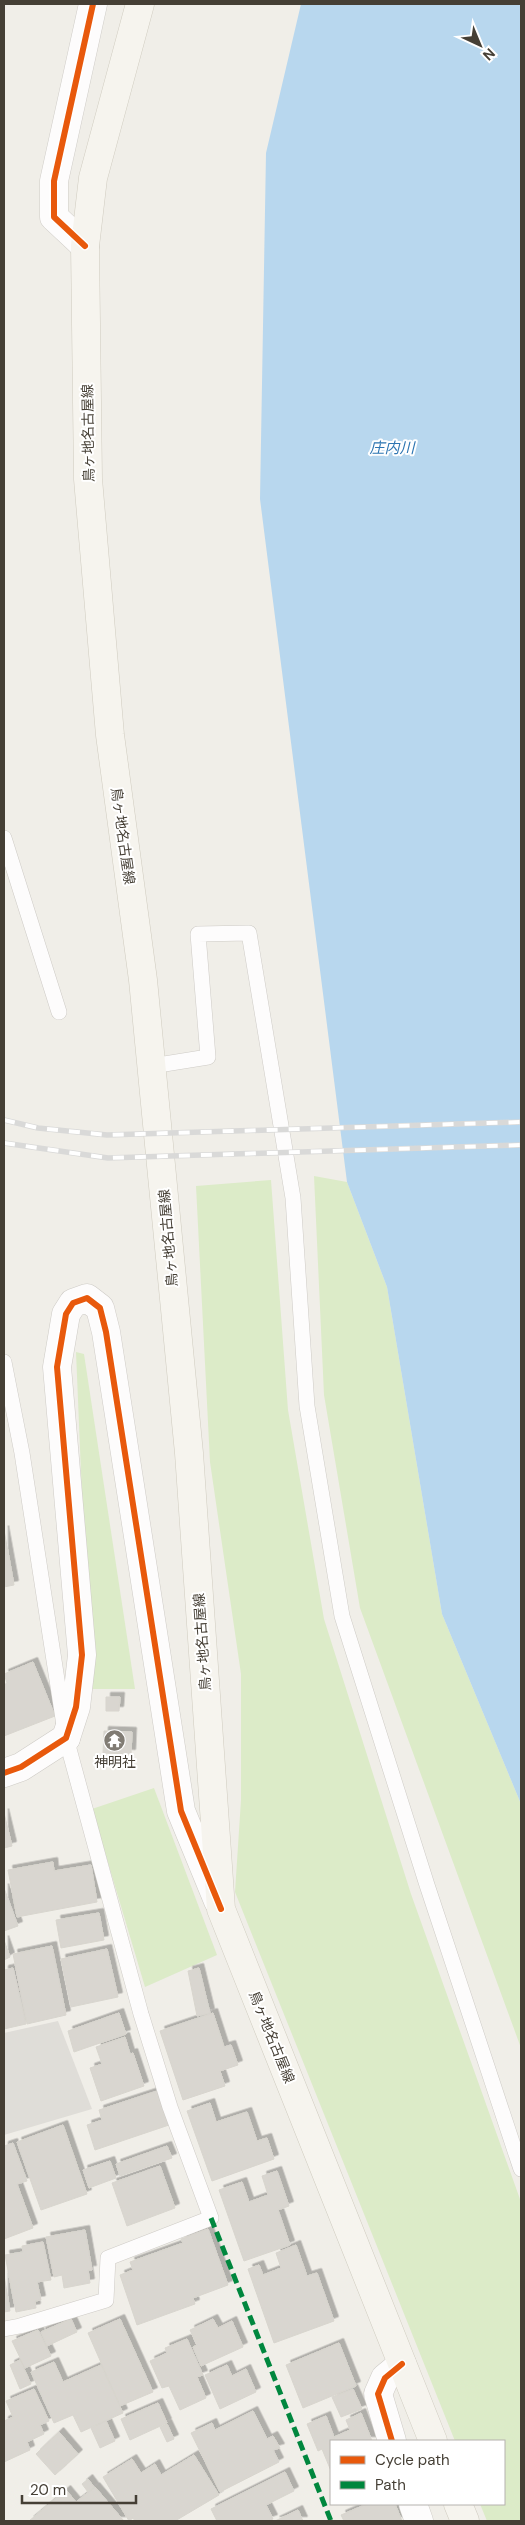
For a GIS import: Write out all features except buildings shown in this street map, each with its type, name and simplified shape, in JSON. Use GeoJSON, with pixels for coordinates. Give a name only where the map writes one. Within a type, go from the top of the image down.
{"type":"FeatureCollection","features":[{"type":"Feature","properties":{"kind":"main road","name":"鳥ヶ地名古屋線"},"geometry":{"type":"LineString","coordinates":[[140,4],[93,178],[85,246],[88,479],[110,735],[152,1066],[188,1454],[221,1909],[433,2440]]}},
{"type":"Feature","properties":{"kind":"main road"},"geometry":{"type":"LineString","coordinates":[[458,2505],[465,2521]]}},
{"type":"Feature","properties":{"kind":"street"},"geometry":{"type":"LineString","coordinates":[[85,246],[54,217],[54,181],[93,4]]}},
{"type":"Feature","properties":{"kind":"street"},"geometry":{"type":"LineString","coordinates":[[4,1773],[21,1767],[66,1738],[76,1707],[82,1655],[57,1368],[66,1314],[73,1304],[87,1298],[100,1308],[106,1332],[181,1811],[221,1909]]}},
{"type":"Feature","properties":{"kind":"street"},"geometry":{"type":"LineString","coordinates":[[392,2440],[378,2394],[385,2378],[402,2364]]}},
{"type":"Feature","properties":{"kind":"street"},"geometry":{"type":"LineString","coordinates":[[413,2505],[419,2521]]}},
{"type":"Feature","properties":{"kind":"lane"},"geometry":{"type":"LineString","coordinates":[[4,838],[59,1012]]}},
{"type":"Feature","properties":{"kind":"lane"},"geometry":{"type":"LineString","coordinates":[[152,1066],[208,1057],[198,934],[249,932],[293,1198],[307,1406],[342,1616],[427,1885],[521,2169]]}},
{"type":"Feature","properties":{"kind":"lane"},"geometry":{"type":"LineString","coordinates":[[4,1362],[22,1453],[66,1738],[141,2014],[170,2107],[211,2218],[108,2258],[106,2300],[4,2329]]}},
{"type":"Feature","properties":{"kind":"green space"},"geometry":{"type":"Polygon","coordinates":[[[314,1176],[347,1182],[387,1287],[442,1614],[521,1804],[521,2048],[360,1608],[324,1395],[314,1176]]]}},
{"type":"Feature","properties":{"kind":"green space"},"geometry":{"type":"Polygon","coordinates":[[[271,1180],[288,1410],[324,1619],[411,1894],[521,2202],[521,2521],[487,2521],[480,2505],[505,2505],[505,2440],[455,2440],[235,1892],[241,1800],[241,1674],[210,1462],[196,1186],[271,1180]]]}},
{"type":"Feature","properties":{"kind":"green space"},"geometry":{"type":"Polygon","coordinates":[[[76,1352],[84,1354],[135,1689],[90,1689],[76,1352]]]}},
{"type":"Feature","properties":{"kind":"green space"},"geometry":{"type":"Polygon","coordinates":[[[154,1788],[217,1955],[145,1987],[92,1809],[154,1788]]]}},
{"type":"Feature","properties":{"kind":"shaded area"},"geometry":{"type":"Polygon","coordinates":[[[58,2021],[92,2109],[4,2135],[4,2033],[58,2021]]]}},
{"type":"Feature","properties":{"kind":"water","name":"庄内川"},"geometry":{"type":"Polygon","coordinates":[[[301,4],[521,4],[521,1804],[442,1614],[387,1287],[347,1182],[260,499],[266,153],[301,4]]]}},
{"type":"Feature","properties":{"kind":"railway"},"geometry":{"type":"LineString","coordinates":[[4,1120],[38,1128],[107,1135],[521,1122]]}},
{"type":"Feature","properties":{"kind":"railway"},"geometry":{"type":"LineString","coordinates":[[4,1143],[108,1158],[521,1145]]}},
{"type":"Feature","properties":{"kind":"marked path"},"geometry":{"type":"LineString","coordinates":[[211,2218],[331,2521]]}},
{"type":"Feature","properties":{"kind":"cycle path"},"geometry":{"type":"LineString","coordinates":[[85,246],[54,217],[54,181],[93,4]]}},
{"type":"Feature","properties":{"kind":"cycle path"},"geometry":{"type":"LineString","coordinates":[[4,1773],[21,1767],[66,1738],[76,1707],[82,1655],[57,1367],[66,1314],[73,1303],[87,1298],[100,1308],[106,1332],[181,1811],[221,1909]]}},
{"type":"Feature","properties":{"kind":"cycle path"},"geometry":{"type":"LineString","coordinates":[[392,2440],[378,2394],[385,2378],[402,2364]]}},
{"type":"Feature","properties":{"kind":"place","name":"神明社"},"geometry":{"type":"Point","coordinates":[115,1740]}}]}
